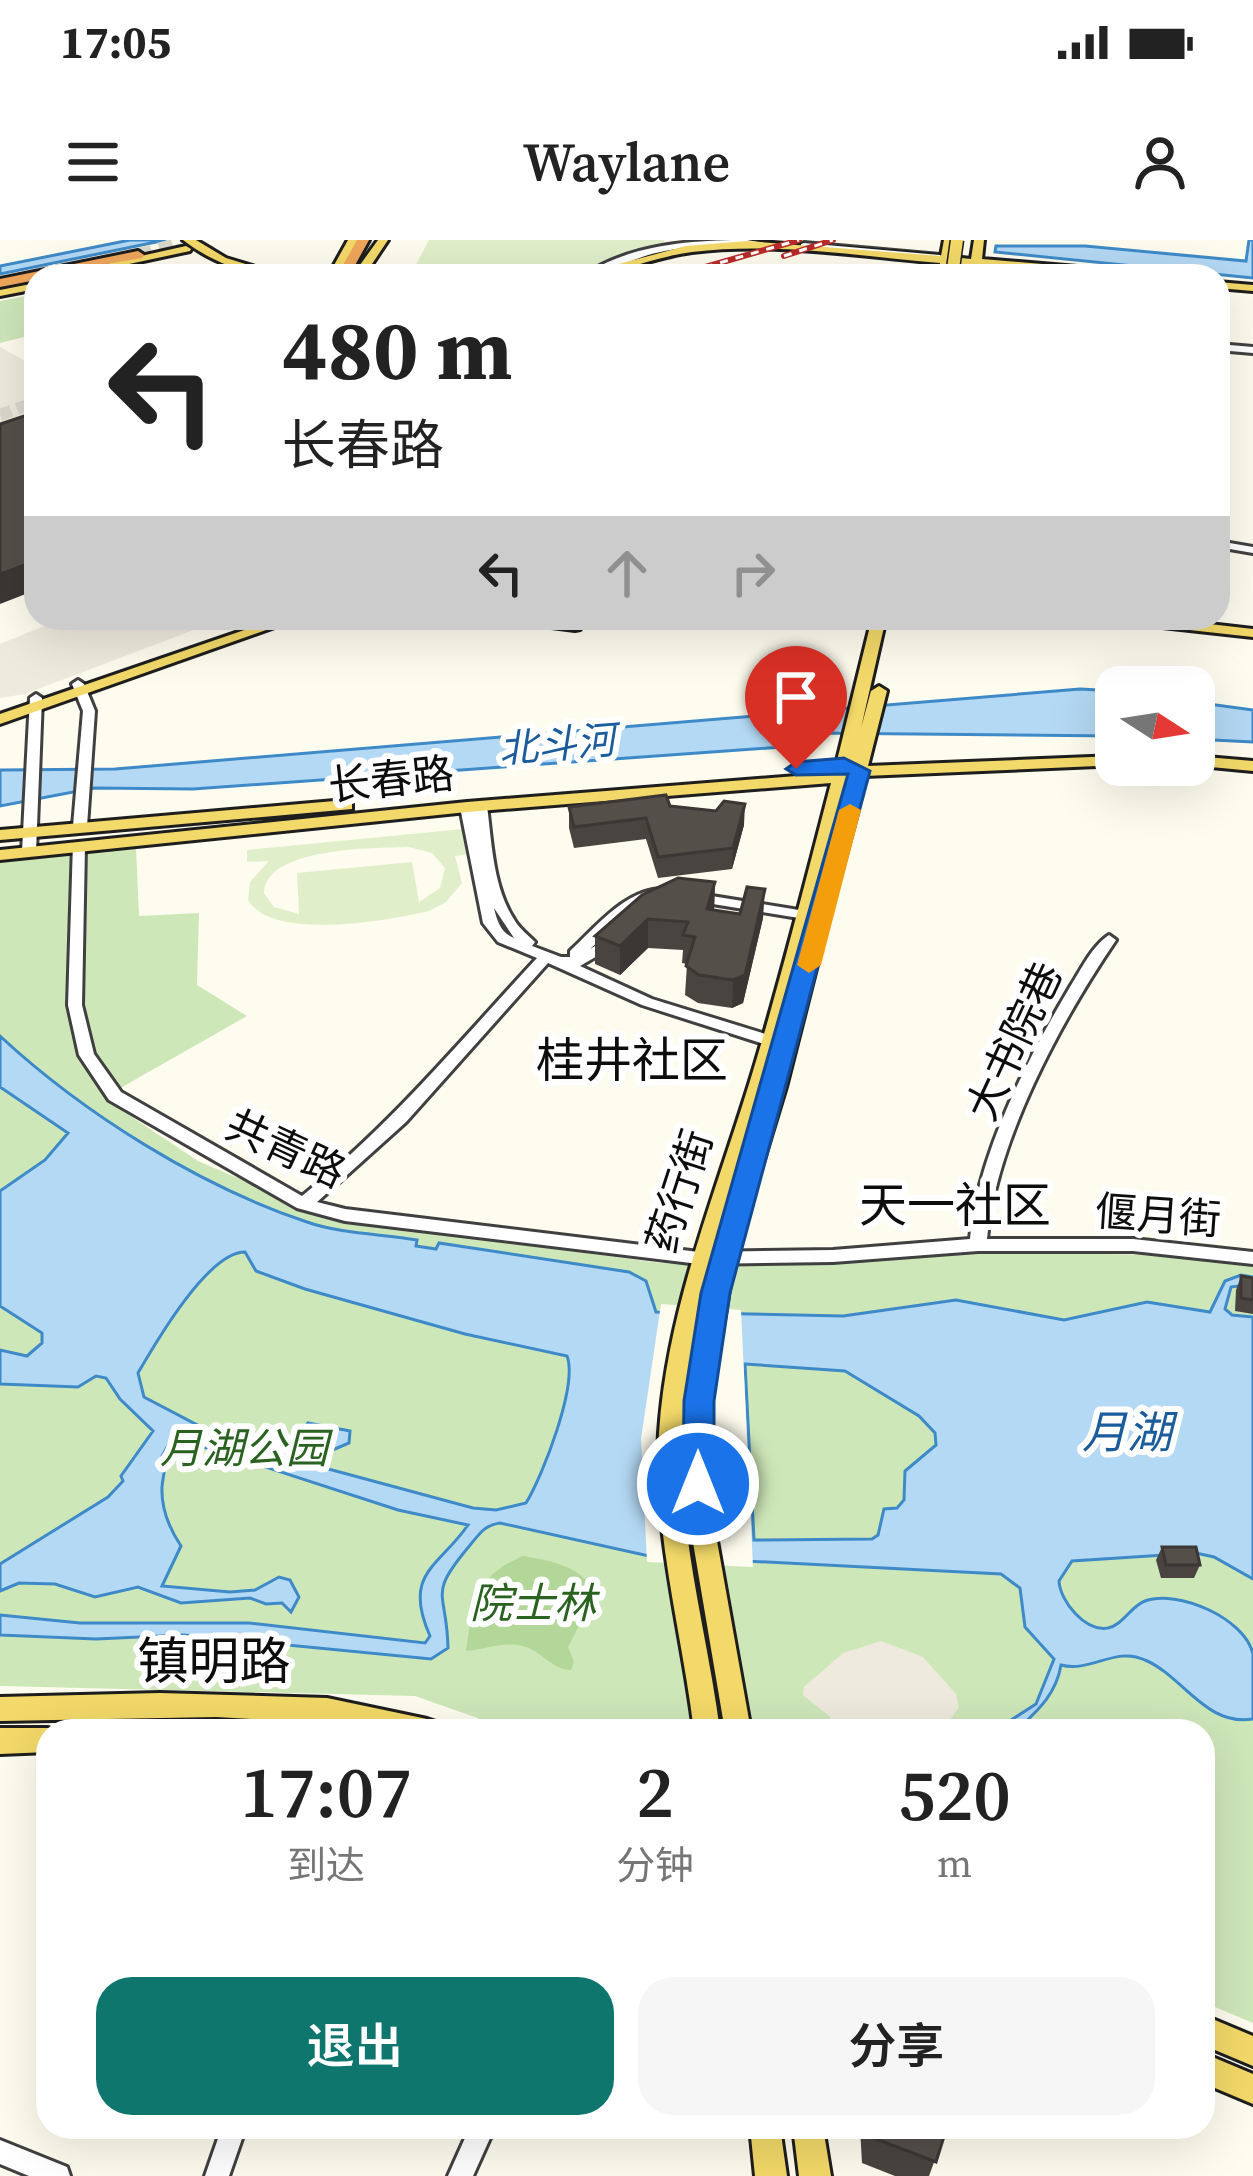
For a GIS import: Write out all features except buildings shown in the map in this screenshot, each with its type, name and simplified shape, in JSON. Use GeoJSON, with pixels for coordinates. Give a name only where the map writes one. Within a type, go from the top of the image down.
{"type":"FeatureCollection","features":[{"type":"Feature","properties":{"kind":"highway"},"geometry":{"type":"LineString","coordinates":[[368,260],[379,240]]}},
{"type":"Feature","properties":{"kind":"highway"},"geometry":{"type":"LineString","coordinates":[[100,264],[137,255]]}},
{"type":"Feature","properties":{"kind":"main road"},"geometry":{"type":"LineString","coordinates":[[631,264],[686,249],[747,244],[998,264]]}},
{"type":"Feature","properties":{"kind":"main road"},"geometry":{"type":"LineString","coordinates":[[108,264],[190,245],[245,264]]}},
{"type":"Feature","properties":{"kind":"main road"},"geometry":{"type":"LineString","coordinates":[[127,264],[190,245],[233,264]]}},
{"type":"Feature","properties":{"kind":"main road"},"geometry":{"type":"LineString","coordinates":[[645,264],[726,248],[887,264]]}},
{"type":"Feature","properties":{"kind":"main road"},"geometry":{"type":"LineString","coordinates":[[366,264],[368,260]]}},
{"type":"Feature","properties":{"kind":"main road"},"geometry":{"type":"LineString","coordinates":[[81,688],[234,630]]}},
{"type":"Feature","properties":{"kind":"main road"},"geometry":{"type":"LineString","coordinates":[[0,714],[257,630]]}},
{"type":"Feature","properties":{"kind":"main road","name":"药行街"},"geometry":{"type":"LineString","coordinates":[[872,694],[879,630]]}},
{"type":"Feature","properties":{"kind":"main road","name":"药行街"},"geometry":{"type":"LineString","coordinates":[[705,1719],[673,1516],[671,1438],[705,1285],[724,1258],[776,1087],[889,630]]}},
{"type":"Feature","properties":{"kind":"main road","name":"长春路"},"geometry":{"type":"LineString","coordinates":[[0,855],[80,826],[851,770],[1095,762]]}},
{"type":"Feature","properties":{"kind":"main road"},"geometry":{"type":"LineString","coordinates":[[1215,763],[1253,766]]}},
{"type":"Feature","properties":{"kind":"main road","name":"药行街"},"geometry":{"type":"LineString","coordinates":[[736,1719],[700,1513],[697,1453],[705,1285],[699,1258],[851,770]]}},
{"type":"Feature","properties":{"kind":"main road","name":"长春路"},"geometry":{"type":"LineString","coordinates":[[0,835],[78,846],[851,770]]}},
{"type":"Feature","properties":{"kind":"main road"},"geometry":{"type":"LineString","coordinates":[[78,846],[80,826]]}},
{"type":"Feature","properties":{"kind":"main road","name":"镇明路"},"geometry":{"type":"LineString","coordinates":[[0,1709],[319,1708],[386,1719]]}},
{"type":"Feature","properties":{"kind":"main road"},"geometry":{"type":"LineString","coordinates":[[0,1741],[36,1740]]}},
{"type":"Feature","properties":{"kind":"main road"},"geometry":{"type":"LineString","coordinates":[[1215,2035],[1253,2051]]}},
{"type":"Feature","properties":{"kind":"main road"},"geometry":{"type":"LineString","coordinates":[[1215,2073],[1253,2089]]}},
{"type":"Feature","properties":{"kind":"main road"},"geometry":{"type":"LineString","coordinates":[[766,2139],[771,2176]]}},
{"type":"Feature","properties":{"kind":"main road"},"geometry":{"type":"LineString","coordinates":[[810,2139],[815,2176]]}},
{"type":"Feature","properties":{"kind":"street"},"geometry":{"type":"LineString","coordinates":[[658,252],[668,240]]}},
{"type":"Feature","properties":{"kind":"street"},"geometry":{"type":"LineString","coordinates":[[678,240],[693,245]]}},
{"type":"Feature","properties":{"kind":"street"},"geometry":{"type":"LineString","coordinates":[[623,264],[693,245],[761,243],[906,264]]}},
{"type":"Feature","properties":{"kind":"street"},"geometry":{"type":"LineString","coordinates":[[80,826],[88,710],[81,688]]}},
{"type":"Feature","properties":{"kind":"street"},"geometry":{"type":"LineString","coordinates":[[28,842],[36,703]]}},
{"type":"Feature","properties":{"kind":"street"},"geometry":{"type":"LineString","coordinates":[[474,806],[502,915],[514,934],[540,949],[581,953],[634,901],[674,889],[806,911]]}},
{"type":"Feature","properties":{"kind":"street"},"geometry":{"type":"LineString","coordinates":[[474,806],[490,922],[503,939],[647,1002],[770,1041]]}},
{"type":"Feature","properties":{"kind":"street","name":"共青路"},"geometry":{"type":"LineString","coordinates":[[78,846],[75,1005],[87,1055],[119,1102],[303,1204],[345,1215],[699,1258]]}},
{"type":"Feature","properties":{"kind":"street"},"geometry":{"type":"LineString","coordinates":[[303,1204],[341,1176],[403,1116],[552,960],[580,961],[598,952],[632,918],[675,896],[806,911]]}},
{"type":"Feature","properties":{"kind":"street","name":"大书院巷"},"geometry":{"type":"LineString","coordinates":[[978,1245],[977,1226],[986,1188],[1071,998],[1087,967],[1109,940]]}},
{"type":"Feature","properties":{"kind":"street","name":"偃月街"},"geometry":{"type":"LineString","coordinates":[[699,1258],[978,1245],[1133,1245],[1253,1258]]}},
{"type":"Feature","properties":{"kind":"street"},"geometry":{"type":"LineString","coordinates":[[217,2176],[230,2139]]}},
{"type":"Feature","properties":{"kind":"street"},"geometry":{"type":"LineString","coordinates":[[460,2176],[477,2139]]}},
{"type":"Feature","properties":{"kind":"street"},"geometry":{"type":"LineString","coordinates":[[0,2152],[58,2176]]}},
{"type":"Feature","properties":{"kind":"green space"},"geometry":{"type":"Polygon","coordinates":[[[429,240],[665,240],[657,249],[598,264],[416,264],[429,240]]]}},
{"type":"Feature","properties":{"kind":"green space"},"geometry":{"type":"Polygon","coordinates":[[[24,296],[24,337],[0,343],[0,301],[24,296]]]}},
{"type":"Feature","properties":{"kind":"green space"},"geometry":{"type":"Polygon","coordinates":[[[463,829],[469,854],[455,856],[462,883],[446,902],[429,911],[332,925],[280,920],[261,913],[248,900],[250,882],[269,861],[247,862],[247,850],[463,829]],[[409,847],[372,848],[302,858],[269,878],[264,893],[274,907],[299,914],[297,873],[412,862],[419,902],[440,888],[445,868],[432,853],[409,847]]]}},
{"type":"Feature","properties":{"kind":"green space","name":"月湖公园"},"geometry":{"type":"Polygon","coordinates":[[[136,847],[139,916],[199,913],[197,985],[247,1016],[117,1090],[108,1101],[198,1161],[336,1220],[660,1263],[747,1266],[974,1252],[1168,1255],[1253,1265],[1253,2023],[1215,2007],[1215,1719],[480,1719],[415,1696],[0,1686],[0,859],[136,847]]]}},
{"type":"Feature","properties":{"kind":"green space","name":"院士林"},"geometry":{"type":"Polygon","coordinates":[[[523,1556],[574,1571],[596,1593],[568,1647],[574,1662],[571,1670],[519,1645],[466,1651],[471,1618],[485,1583],[523,1556]]]}},
{"type":"Feature","properties":{"kind":"shaded area"},"geometry":{"type":"Polygon","coordinates":[[[0,347],[24,360],[24,444],[0,452],[0,347]]]}},
{"type":"Feature","properties":{"kind":"shaded area"},"geometry":{"type":"Polygon","coordinates":[[[34,630],[193,630],[25,694],[0,698],[0,644],[34,630]]]}},
{"type":"Feature","properties":{"kind":"shaded area"},"geometry":{"type":"Polygon","coordinates":[[[881,1641],[923,1657],[956,1694],[959,1707],[950,1719],[831,1719],[803,1695],[804,1687],[843,1653],[881,1641]]]}},
{"type":"Feature","properties":{"kind":"water"},"geometry":{"type":"Polygon","coordinates":[[[130,240],[166,240],[49,264],[24,264],[24,269],[0,274],[0,266],[130,240]]]}},
{"type":"Feature","properties":{"kind":"water"},"geometry":{"type":"Polygon","coordinates":[[[1249,240],[1253,240],[1253,278],[1230,276],[1230,264],[1114,264],[995,252],[996,246],[1085,246],[1246,261],[1249,240]]]}},
{"type":"Feature","properties":{"kind":"water","name":"北斗河"},"geometry":{"type":"Polygon","coordinates":[[[1095,690],[1095,736],[810,733],[797,746],[193,789],[94,788],[0,806],[0,770],[115,769],[1095,690]]]}},
{"type":"Feature","properties":{"kind":"water"},"geometry":{"type":"Polygon","coordinates":[[[1215,705],[1253,710],[1253,742],[1215,740],[1215,705]]]}},
{"type":"Feature","properties":{"kind":"water","name":"月湖"},"geometry":{"type":"Polygon","coordinates":[[[0,1036],[105,1119],[184,1168],[266,1207],[334,1229],[417,1240],[416,1246],[436,1249],[439,1243],[629,1272],[646,1281],[656,1312],[843,1316],[956,1300],[1064,1320],[1147,1302],[1210,1312],[1225,1281],[1241,1275],[1253,1277],[1253,1284],[1231,1287],[1225,1309],[1232,1315],[1253,1317],[1253,1579],[1214,1557],[1196,1553],[1072,1561],[1059,1581],[1075,1614],[1099,1628],[1113,1626],[1140,1603],[1158,1598],[1191,1603],[1224,1618],[1253,1654],[1253,1719],[1222,1715],[1159,1667],[1123,1656],[1083,1666],[1061,1665],[1050,1694],[1031,1716],[1013,1719],[1036,1704],[1054,1659],[1025,1627],[1020,1588],[1001,1574],[649,1556],[500,1523],[480,1533],[448,1574],[442,1594],[448,1648],[431,1659],[184,1635],[96,1639],[0,1635],[0,1615],[80,1623],[249,1623],[425,1643],[430,1636],[422,1615],[422,1584],[468,1525],[398,1510],[173,1437],[162,1456],[162,1495],[181,1546],[162,1586],[230,1592],[255,1590],[279,1577],[290,1580],[299,1597],[291,1612],[282,1603],[250,1598],[181,1603],[138,1587],[95,1597],[55,1584],[19,1583],[0,1591],[0,1564],[108,1497],[153,1431],[106,1378],[96,1376],[78,1387],[0,1384],[0,1350],[27,1356],[42,1343],[42,1333],[0,1306],[0,1191],[45,1160],[68,1133],[0,1087],[0,1036]],[[245,1252],[231,1256],[200,1282],[138,1373],[144,1397],[209,1431],[286,1457],[308,1436],[303,1429],[308,1423],[350,1431],[349,1443],[328,1452],[321,1467],[473,1508],[496,1510],[526,1503],[563,1408],[567,1356],[465,1334],[256,1271],[245,1252]],[[745,1364],[754,1540],[872,1539],[878,1535],[884,1509],[897,1508],[904,1500],[905,1471],[936,1445],[935,1433],[919,1416],[845,1371],[745,1364]]]}},
{"type":"Feature","properties":{"kind":"pier"},"geometry":{"type":"Polygon","coordinates":[[[661,1304],[741,1310],[753,1567],[647,1562],[641,1439],[661,1304]]]}},
{"type":"Feature","properties":{"kind":"tunnel"},"geometry":{"type":"LineString","coordinates":[[138,255],[196,240]]}},
{"type":"Feature","properties":{"kind":"tunnel"},"geometry":{"type":"LineString","coordinates":[[0,415],[24,406]]}},
{"type":"Feature","properties":{"kind":"railway"},"geometry":{"type":"LineString","coordinates":[[716,264],[799,240]]}},
{"type":"Feature","properties":{"kind":"railway"},"geometry":{"type":"LineString","coordinates":[[784,256],[833,240]]}},
{"type":"Feature","properties":{"kind":"slow traffic"},"geometry":{"type":"LineString","coordinates":[[809,965],[850,810]]}},
{"type":"Feature","properties":{"kind":"district","name":"桂井社区"},"geometry":{"type":"Point","coordinates":[632,1060]}},
{"type":"Feature","properties":{"kind":"district","name":"天一社区"},"geometry":{"type":"Point","coordinates":[955,1205]}},
{"type":"Feature","properties":{"kind":"route"},"geometry":{"type":"LineString","coordinates":[[698,1484],[699,1401],[716,1293],[860,771],[844,765],[796,769]]}}]}
